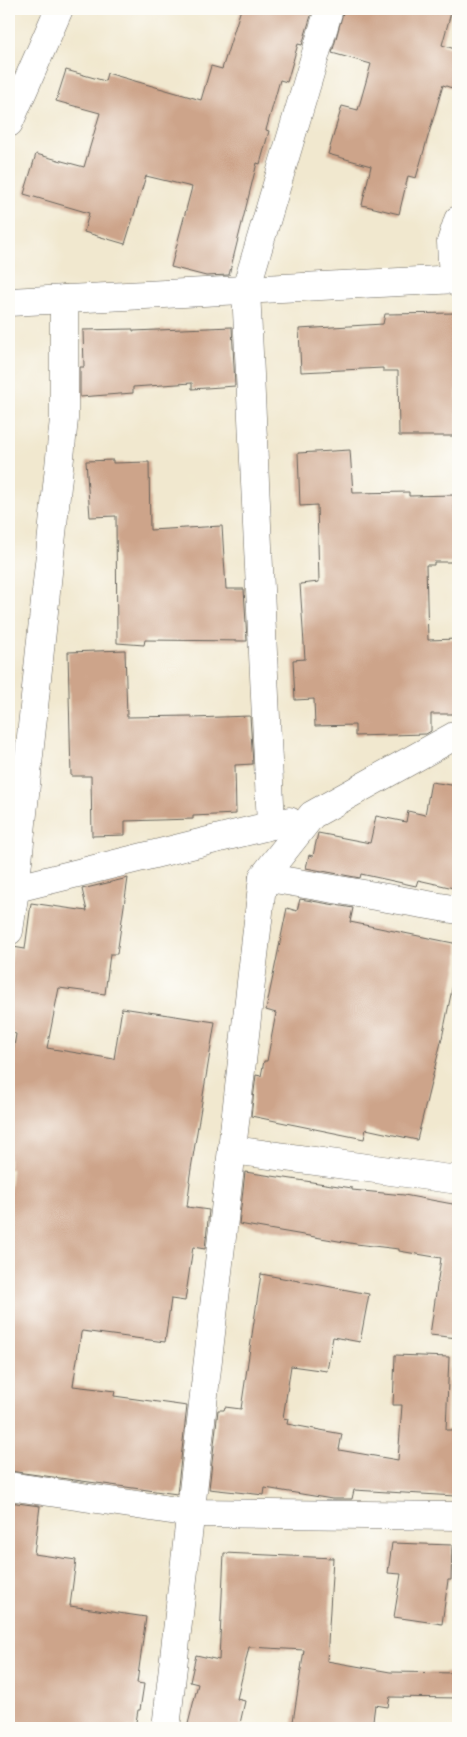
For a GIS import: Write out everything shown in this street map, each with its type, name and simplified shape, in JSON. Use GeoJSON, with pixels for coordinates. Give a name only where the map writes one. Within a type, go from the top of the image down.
{"type":"FeatureCollection","features":[{"type":"Feature","properties":{"kind":"street"},"geometry":{"type":"LineString","coordinates":[[9,123],[59,9]]}},
{"type":"Feature","properties":{"kind":"street"},"geometry":{"type":"LineString","coordinates":[[271,825],[246,289],[329,9]]}},
{"type":"Feature","properties":{"kind":"street"},"geometry":{"type":"LineString","coordinates":[[9,302],[457,280],[451,242],[458,220]]}},
{"type":"Feature","properties":{"kind":"street"},"geometry":{"type":"LineString","coordinates":[[9,930],[64,419],[64,299]]}},
{"type":"Feature","properties":{"kind":"street"},"geometry":{"type":"LineString","coordinates":[[12,890],[312,815],[458,734]]}},
{"type":"Feature","properties":{"kind":"street"},"geometry":{"type":"LineString","coordinates":[[166,1728],[263,877],[312,815]]}},
{"type":"Feature","properties":{"kind":"street"},"geometry":{"type":"LineString","coordinates":[[263,877],[458,910]]}},
{"type":"Feature","properties":{"kind":"street"},"geometry":{"type":"LineString","coordinates":[[232,1150],[458,1180]]}},
{"type":"Feature","properties":{"kind":"street"},"geometry":{"type":"LineString","coordinates":[[9,1486],[191,1513],[458,1516]]}},
{"type":"Feature","properties":{"kind":"building"},"geometry":{"type":"Polygon","coordinates":[[[241,9],[313,9],[302,45],[298,44],[287,82],[280,80],[266,130],[269,131],[260,164],[257,163],[229,275],[206,276],[171,267],[192,187],[146,176],[125,244],[84,232],[89,213],[24,194],[36,154],[84,167],[100,113],[56,101],[66,70],[105,81],[107,73],[201,100],[211,66],[222,69],[241,9]]]}},
{"type":"Feature","properties":{"kind":"building"},"geometry":{"type":"Polygon","coordinates":[[[344,9],[452,9],[442,45],[458,50],[458,90],[443,85],[416,178],[408,176],[399,214],[362,205],[371,166],[328,154],[342,106],[358,110],[371,64],[332,53],[344,9]]]}},
{"type":"Feature","properties":{"kind":"building"},"geometry":{"type":"Polygon","coordinates":[[[458,313],[458,341],[456,341],[457,436],[399,436],[398,371],[383,371],[383,368],[301,372],[299,329],[383,324],[385,314],[458,313]]]}},
{"type":"Feature","properties":{"kind":"building"},"geometry":{"type":"Polygon","coordinates":[[[232,327],[235,386],[192,389],[192,383],[133,387],[133,393],[80,397],[80,367],[84,367],[83,330],[133,329],[133,331],[232,327]]]}},
{"type":"Feature","properties":{"kind":"building"},"geometry":{"type":"Polygon","coordinates":[[[350,450],[353,493],[409,492],[409,496],[454,495],[455,530],[458,530],[458,562],[434,562],[434,565],[426,565],[428,640],[458,639],[458,714],[431,714],[431,731],[426,734],[355,736],[355,725],[315,726],[314,699],[295,700],[293,660],[305,659],[300,584],[319,582],[317,505],[300,506],[298,453],[350,450]]]}},
{"type":"Feature","properties":{"kind":"building"},"geometry":{"type":"Polygon","coordinates":[[[113,460],[113,463],[149,462],[150,530],[222,526],[226,589],[244,589],[247,641],[145,640],[144,645],[117,643],[116,516],[90,517],[86,461],[113,460]]]}},
{"type":"Feature","properties":{"kind":"building"},"geometry":{"type":"Polygon","coordinates":[[[125,650],[127,717],[192,716],[192,718],[250,716],[253,764],[235,765],[236,814],[193,816],[193,819],[125,821],[125,835],[92,836],[91,776],[71,776],[68,652],[125,650]]]}},
{"type":"Feature","properties":{"kind":"building"},"geometry":{"type":"Polygon","coordinates":[[[431,782],[458,786],[458,889],[418,880],[416,886],[361,874],[360,878],[306,868],[309,855],[313,856],[318,833],[370,843],[376,816],[406,822],[408,811],[425,815],[431,782]]]}},
{"type":"Feature","properties":{"kind":"building"},"geometry":{"type":"Polygon","coordinates":[[[128,878],[117,954],[110,954],[105,994],[59,988],[47,1048],[114,1059],[122,1008],[215,1022],[189,1181],[187,1207],[209,1210],[205,1249],[193,1247],[185,1301],[171,1299],[165,1342],[82,1331],[73,1386],[115,1391],[114,1396],[187,1406],[177,1494],[9,1471],[9,1197],[12,1169],[9,1169],[9,1116],[15,1071],[10,1070],[16,1034],[9,1032],[9,978],[13,947],[25,949],[31,903],[87,911],[82,889],[128,878]]]}},
{"type":"Feature","properties":{"kind":"building"},"geometry":{"type":"Polygon","coordinates":[[[300,899],[353,908],[350,922],[458,944],[458,960],[442,1038],[417,1140],[366,1129],[364,1139],[251,1116],[256,1075],[261,1076],[264,1061],[267,1061],[276,1013],[266,1010],[287,908],[297,911],[300,899]]]}},
{"type":"Feature","properties":{"kind":"building"},"geometry":{"type":"Polygon","coordinates":[[[245,1172],[352,1188],[352,1190],[404,1195],[458,1205],[458,1338],[430,1335],[441,1258],[399,1251],[399,1249],[356,1244],[239,1224],[245,1172]]]}},
{"type":"Feature","properties":{"kind":"building"},"geometry":{"type":"Polygon","coordinates":[[[261,1274],[369,1294],[360,1342],[333,1337],[327,1371],[291,1366],[283,1418],[288,1419],[287,1424],[342,1434],[339,1450],[398,1460],[402,1405],[393,1405],[395,1355],[449,1357],[446,1430],[458,1430],[455,1496],[354,1490],[352,1499],[332,1499],[265,1488],[264,1495],[209,1489],[218,1410],[224,1410],[225,1407],[241,1409],[261,1274]]]}},
{"type":"Feature","properties":{"kind":"building"},"geometry":{"type":"Polygon","coordinates":[[[9,1502],[40,1506],[34,1554],[76,1560],[70,1606],[146,1617],[137,1683],[144,1684],[135,1728],[9,1728],[9,1502]]]}},
{"type":"Feature","properties":{"kind":"building"},"geometry":{"type":"Polygon","coordinates":[[[392,1543],[452,1545],[451,1580],[448,1580],[442,1624],[394,1617],[401,1574],[388,1573],[392,1543]]]}},
{"type":"Feature","properties":{"kind":"building"},"geometry":{"type":"Polygon","coordinates":[[[224,1553],[333,1558],[327,1661],[390,1672],[458,1673],[458,1698],[390,1697],[388,1707],[375,1705],[372,1728],[292,1728],[304,1650],[249,1647],[237,1699],[245,1701],[239,1728],[187,1728],[198,1684],[190,1682],[196,1655],[219,1660],[224,1553]]]}}]}
